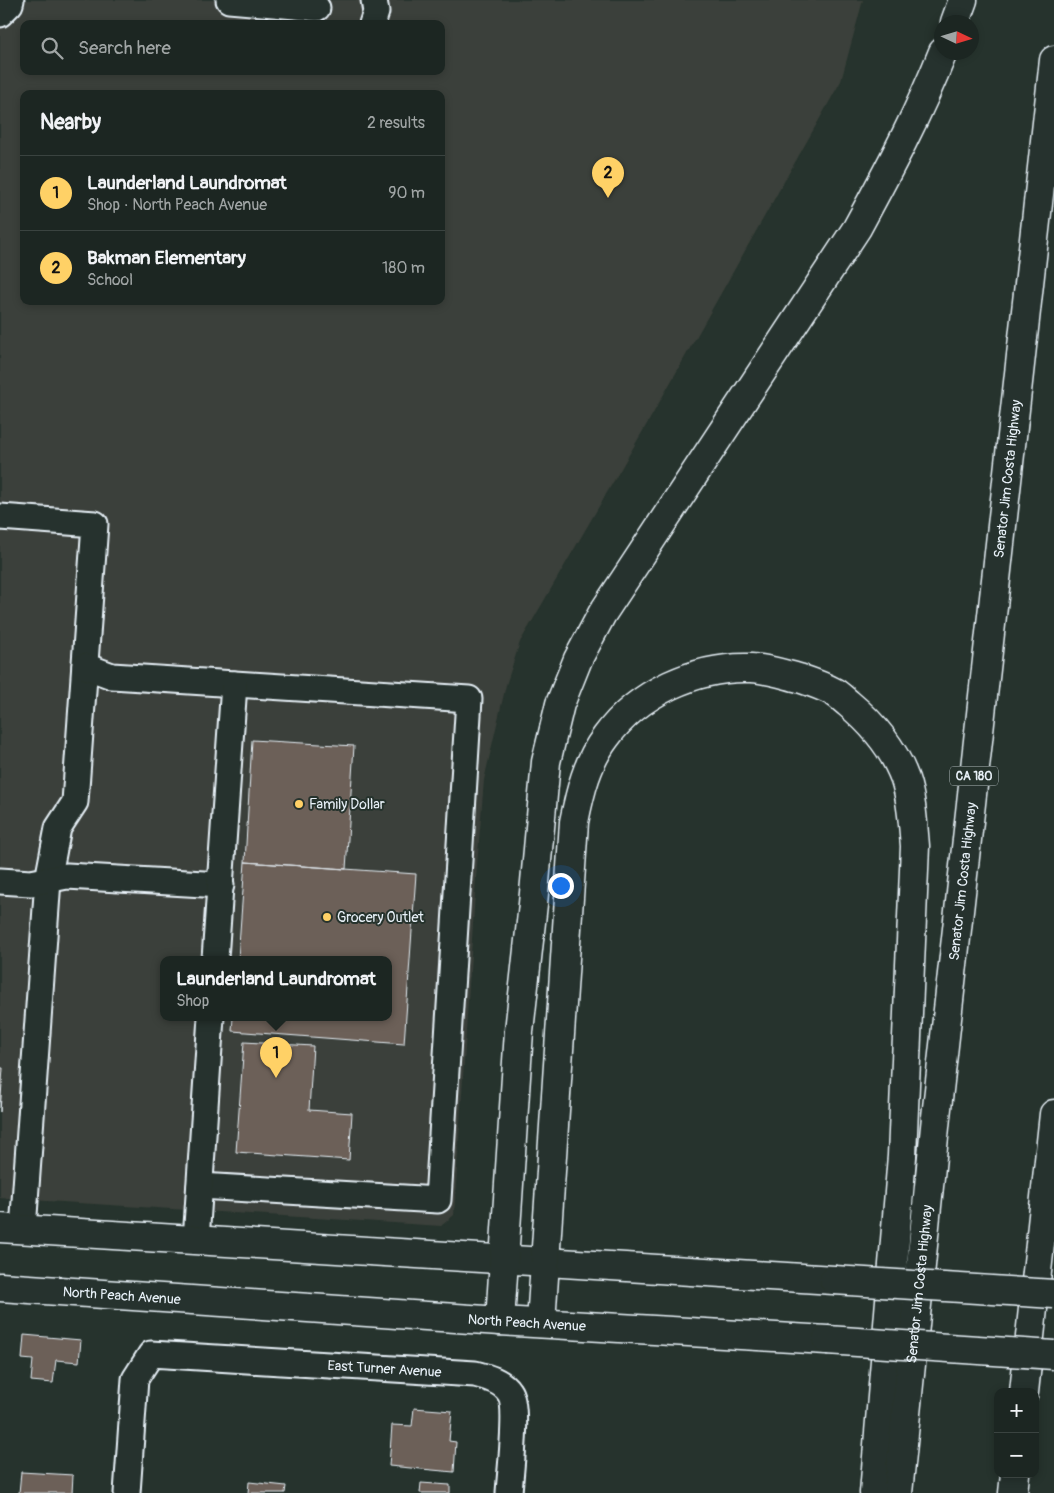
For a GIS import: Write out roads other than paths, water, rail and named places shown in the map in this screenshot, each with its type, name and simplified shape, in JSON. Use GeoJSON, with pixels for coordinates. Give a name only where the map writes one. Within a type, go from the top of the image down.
{"type":"FeatureCollection","features":[{"type":"Feature","properties":{"kind":"main road"},"geometry":{"type":"LineString","coordinates":[[958,15],[963,0]]}},
{"type":"Feature","properties":{"kind":"main road"},"geometry":{"type":"LineString","coordinates":[[500,1320],[519,1031],[546,762],[560,704],[578,659],[602,614],[857,228],[894,161],[930,86],[940,60]]}},
{"type":"Feature","properties":{"kind":"main road","name":"Senator Jim Costa Highway"},"geometry":{"type":"LineString","coordinates":[[898,1493],[936,1117],[1054,60]]}},
{"type":"Feature","properties":{"kind":"main road"},"geometry":{"type":"LineString","coordinates":[[542,1323],[574,822],[580,792],[592,761],[606,737],[642,702],[665,688],[697,675],[722,670],[750,668],[775,671],[835,692],[876,730],[891,752],[905,779],[912,812],[916,846],[902,1156],[874,1493]]}},
{"type":"Feature","properties":{"kind":"main road"},"geometry":{"type":"LineString","coordinates":[[1024,1388],[1054,1114]]}},
{"type":"Feature","properties":{"kind":"main road"},"geometry":{"type":"LineString","coordinates":[[11,1229],[1054,1294]]}},
{"type":"Feature","properties":{"kind":"main road","name":"North Peach Avenue"},"geometry":{"type":"LineString","coordinates":[[0,1287],[1054,1355]]}},
{"type":"Feature","properties":{"kind":"main road"},"geometry":{"type":"LineString","coordinates":[[1013,1493],[1015,1478]]}},
{"type":"Feature","properties":{"kind":"street"},"geometry":{"type":"LineString","coordinates":[[0,14],[10,4],[11,0]]}},
{"type":"Feature","properties":{"kind":"street"},"geometry":{"type":"LineString","coordinates":[[228,0],[319,11]]}},
{"type":"Feature","properties":{"kind":"street"},"geometry":{"type":"LineString","coordinates":[[373,20],[376,12],[374,0]]}},
{"type":"Feature","properties":{"kind":"street"},"geometry":{"type":"LineString","coordinates":[[0,517],[95,524],[75,802],[58,828],[48,880],[11,1229]]}},
{"type":"Feature","properties":{"kind":"street"},"geometry":{"type":"LineString","coordinates":[[84,666],[112,676],[469,699],[438,1200],[200,1186]]}},
{"type":"Feature","properties":{"kind":"street"},"geometry":{"type":"LineString","coordinates":[[215,956],[234,684]]}},
{"type":"Feature","properties":{"kind":"street"},"geometry":{"type":"LineString","coordinates":[[0,881],[31,883],[66,876],[221,885]]}},
{"type":"Feature","properties":{"kind":"street"},"geometry":{"type":"LineString","coordinates":[[196,1240],[211,1021]]}},
{"type":"Feature","properties":{"kind":"street","name":"East Turner Avenue"},"geometry":{"type":"LineString","coordinates":[[128,1493],[135,1379],[151,1354],[475,1374],[493,1379],[510,1392],[514,1411],[509,1493]]}},
{"type":"Feature","properties":{"kind":"place","name":"Bakman Elementary"},"geometry":{"type":"Point","coordinates":[608,198]}},
{"type":"Feature","properties":{"kind":"place","name":"Family Dollar"},"geometry":{"type":"Point","coordinates":[299,804]}},
{"type":"Feature","properties":{"kind":"place","name":"Grocery Outlet"},"geometry":{"type":"Point","coordinates":[327,917]}},
{"type":"Feature","properties":{"kind":"place","name":"Launderland Laundromat"},"geometry":{"type":"Point","coordinates":[276,1078]}}]}
